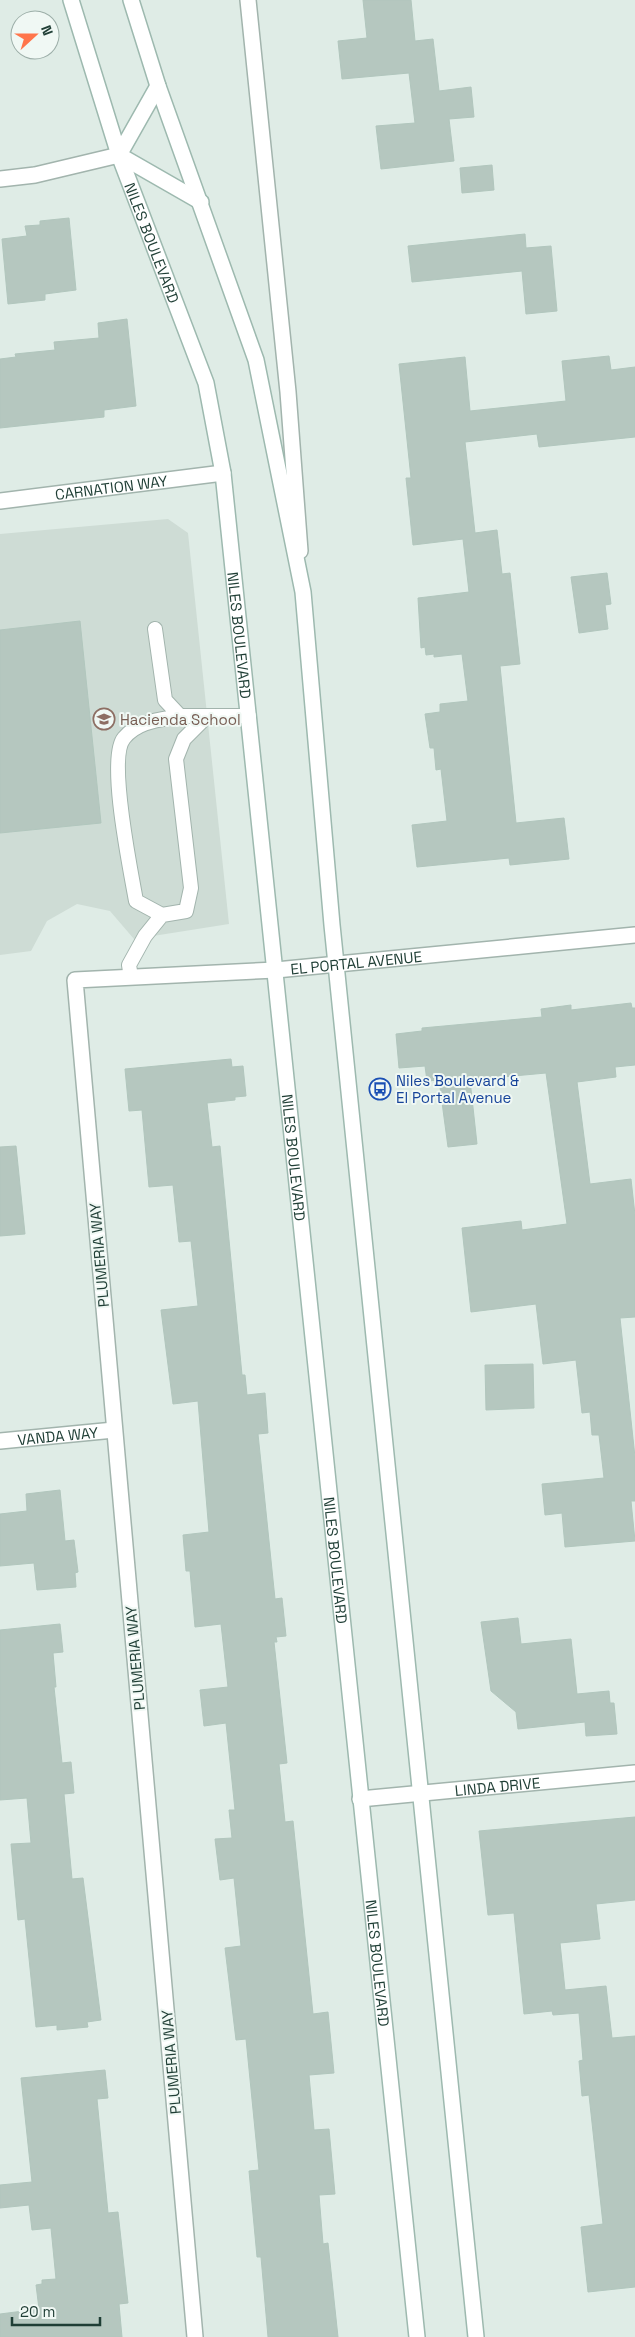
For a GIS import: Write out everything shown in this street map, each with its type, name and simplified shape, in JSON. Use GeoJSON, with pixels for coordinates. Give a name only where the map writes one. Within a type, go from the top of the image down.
{"type":"FeatureCollection","features":[{"type":"Feature","properties":{"kind":"main road","name":"NILES BOULEVARD"},"geometry":{"type":"LineString","coordinates":[[71,0],[120,155],[206,383],[223,473],[417,2337]]}},
{"type":"Feature","properties":{"kind":"main road"},"geometry":{"type":"LineString","coordinates":[[131,0],[158,86],[256,360],[303,592]]}},
{"type":"Feature","properties":{"kind":"main road"},"geometry":{"type":"LineString","coordinates":[[248,0],[288,392],[303,592],[336,964],[476,2337]]}},
{"type":"Feature","properties":{"kind":"main road"},"geometry":{"type":"LineString","coordinates":[[120,155],[158,86]]}},
{"type":"Feature","properties":{"kind":"main road"},"geometry":{"type":"LineString","coordinates":[[0,179],[35,176],[120,155],[201,202]]}},
{"type":"Feature","properties":{"kind":"main road","name":"CARNATION WAY"},"geometry":{"type":"LineString","coordinates":[[0,501],[223,473]]}},
{"type":"Feature","properties":{"kind":"main road","name":"EL PORTAL AVENUE"},"geometry":{"type":"LineString","coordinates":[[75,980],[276,970],[635,935]]}},
{"type":"Feature","properties":{"kind":"main road","name":"PLUMERIA WAY"},"geometry":{"type":"LineString","coordinates":[[75,980],[195,2337]]}},
{"type":"Feature","properties":{"kind":"main road","name":"VANDA WAY"},"geometry":{"type":"LineString","coordinates":[[0,1441],[114,1430]]}},
{"type":"Feature","properties":{"kind":"main road","name":"LINDA DRIVE"},"geometry":{"type":"LineString","coordinates":[[360,1798],[635,1773]]}},
{"type":"Feature","properties":{"kind":"lane"},"geometry":{"type":"LineString","coordinates":[[155,629],[164,700],[180,716]]}},
{"type":"Feature","properties":{"kind":"lane"},"geometry":{"type":"LineString","coordinates":[[207,716],[184,739],[176,758],[191,888],[186,911],[162,915],[136,901],[117,775],[122,740],[140,724],[180,716],[207,716],[249,716]]}},
{"type":"Feature","properties":{"kind":"lane"},"geometry":{"type":"LineString","coordinates":[[131,977],[130,965],[145,936],[162,915]]}},
{"type":"Feature","properties":{"kind":"shaded area","name":"Hacienda School"},"geometry":{"type":"Polygon","coordinates":[[[168,519],[188,533],[229,924],[134,939],[110,911],[77,904],[47,921],[31,951],[0,955],[0,534],[168,519]]]}},
{"type":"Feature","properties":{"kind":"building"},"geometry":{"type":"Polygon","coordinates":[[[363,0],[411,0],[415,41],[433,39],[439,91],[471,87],[474,117],[449,119],[454,161],[381,169],[376,126],[415,123],[409,73],[342,79],[338,41],[367,38],[363,0]]]}},
{"type":"Feature","properties":{"kind":"building"},"geometry":{"type":"Polygon","coordinates":[[[492,165],[494,190],[462,193],[460,168],[492,165]]]}},
{"type":"Feature","properties":{"kind":"building"},"geometry":{"type":"Polygon","coordinates":[[[69,218],[76,290],[45,294],[45,300],[8,304],[2,239],[27,236],[25,226],[40,225],[40,221],[69,218]]]}},
{"type":"Feature","properties":{"kind":"building"},"geometry":{"type":"Polygon","coordinates":[[[525,234],[526,248],[551,246],[557,311],[526,314],[522,271],[412,282],[408,246],[525,234]]]}},
{"type":"Feature","properties":{"kind":"building"},"geometry":{"type":"Polygon","coordinates":[[[127,319],[136,406],[104,410],[104,417],[0,428],[0,359],[16,357],[15,354],[55,350],[54,342],[99,338],[98,323],[127,319]]]}},
{"type":"Feature","properties":{"kind":"building"},"geometry":{"type":"Polygon","coordinates":[[[609,356],[611,370],[635,367],[635,437],[539,447],[537,434],[465,442],[475,533],[497,530],[502,574],[510,573],[520,664],[500,666],[516,823],[564,818],[569,859],[510,865],[509,858],[417,867],[412,825],[447,821],[441,769],[436,770],[434,748],[430,748],[425,714],[440,712],[440,704],[468,701],[462,654],[434,657],[434,654],[426,655],[425,647],[421,648],[418,598],[469,592],[463,539],[413,545],[406,478],[411,478],[399,364],[465,357],[470,411],[566,401],[562,361],[609,356]]]}},
{"type":"Feature","properties":{"kind":"building"},"geometry":{"type":"Polygon","coordinates":[[[607,573],[611,604],[605,605],[608,629],[579,633],[571,577],[607,573]]]}},
{"type":"Feature","properties":{"kind":"building"},"geometry":{"type":"Polygon","coordinates":[[[80,621],[101,823],[0,833],[0,630],[80,621]]]}},
{"type":"Feature","properties":{"kind":"building"},"geometry":{"type":"Polygon","coordinates":[[[631,1003],[632,1008],[635,1008],[635,1065],[615,1067],[616,1077],[577,1082],[590,1184],[631,1179],[635,1215],[635,1317],[620,1318],[635,1457],[635,1501],[631,1501],[635,1541],[565,1547],[562,1513],[545,1515],[542,1484],[604,1478],[599,1435],[592,1435],[590,1412],[582,1413],[576,1360],[543,1364],[536,1304],[471,1312],[462,1228],[521,1221],[522,1230],[567,1224],[546,1073],[470,1080],[477,1144],[448,1147],[439,1080],[427,1081],[425,1066],[399,1068],[396,1034],[422,1031],[422,1028],[542,1017],[541,1009],[571,1005],[571,1010],[631,1003]]]}},
{"type":"Feature","properties":{"kind":"building"},"geometry":{"type":"Polygon","coordinates":[[[231,1059],[232,1067],[243,1066],[246,1096],[235,1097],[235,1100],[207,1103],[212,1147],[220,1146],[242,1375],[245,1375],[247,1395],[265,1393],[268,1433],[258,1434],[275,1599],[282,1598],[286,1636],[276,1637],[277,1642],[274,1642],[287,1763],[279,1764],[285,1822],[293,1821],[313,2014],[328,2012],[334,2073],[309,2075],[314,2130],[329,2129],[335,2194],[319,2195],[323,2244],[328,2243],[338,2337],[268,2337],[261,2257],[257,2257],[249,2171],[259,2170],[246,2039],[236,2040],[225,1948],[241,1946],[234,1878],[220,1880],[215,1839],[232,1838],[229,1810],[235,1810],[226,1723],[204,1726],[200,1690],[228,1687],[221,1624],[195,1627],[190,1571],[186,1571],[183,1535],[209,1532],[198,1401],[173,1404],[161,1310],[198,1306],[191,1241],[179,1242],[173,1185],[149,1187],[142,1110],[129,1111],[125,1069],[231,1059]]]}},
{"type":"Feature","properties":{"kind":"building"},"geometry":{"type":"Polygon","coordinates":[[[16,1146],[25,1234],[0,1236],[0,1147],[16,1146]]]}},
{"type":"Feature","properties":{"kind":"building"},"geometry":{"type":"Polygon","coordinates":[[[533,1364],[534,1408],[486,1410],[485,1365],[533,1364]]]}},
{"type":"Feature","properties":{"kind":"building"},"geometry":{"type":"Polygon","coordinates":[[[60,1490],[65,1541],[74,1540],[78,1572],[75,1573],[76,1587],[37,1590],[34,1563],[0,1566],[0,1514],[27,1511],[26,1494],[60,1490]]]}},
{"type":"Feature","properties":{"kind":"building"},"geometry":{"type":"Polygon","coordinates":[[[518,1618],[521,1644],[571,1639],[577,1694],[609,1691],[610,1703],[614,1703],[617,1734],[586,1736],[585,1722],[518,1729],[516,1712],[491,1691],[481,1622],[518,1618]]]}},
{"type":"Feature","properties":{"kind":"building"},"geometry":{"type":"Polygon","coordinates":[[[60,1624],[63,1652],[53,1653],[56,1687],[54,1687],[62,1763],[71,1762],[74,1793],[64,1794],[72,1879],[83,1878],[101,2020],[87,2022],[88,2027],[57,2030],[57,2025],[36,2027],[25,1919],[18,1920],[11,1844],[31,1843],[27,1798],[0,1800],[0,1630],[60,1624]]]}},
{"type":"Feature","properties":{"kind":"building"},"geometry":{"type":"Polygon","coordinates":[[[635,1817],[635,1900],[596,1904],[600,1939],[560,1943],[565,1990],[606,1986],[612,2038],[635,2036],[635,2287],[588,2292],[581,2227],[603,2224],[589,2095],[582,2096],[579,2061],[583,2060],[579,2013],[553,2015],[552,2011],[524,2014],[514,1913],[488,1915],[479,1831],[635,1817]]]}},
{"type":"Feature","properties":{"kind":"building"},"geometry":{"type":"Polygon","coordinates":[[[105,2070],[108,2098],[97,2099],[108,2213],[118,2212],[128,2303],[119,2304],[122,2337],[0,2337],[0,2314],[39,2309],[36,2285],[42,2284],[42,2280],[56,2279],[51,2228],[32,2230],[29,2205],[0,2208],[0,2185],[32,2182],[21,2078],[105,2070]]]}},
{"type":"Feature","properties":{"kind":"place","name":"Hacienda School"},"geometry":{"type":"Point","coordinates":[104,719]}},
{"type":"Feature","properties":{"kind":"place","name":"Niles Boulevard & El Portal Avenue"},"geometry":{"type":"Point","coordinates":[380,1089]}}]}
